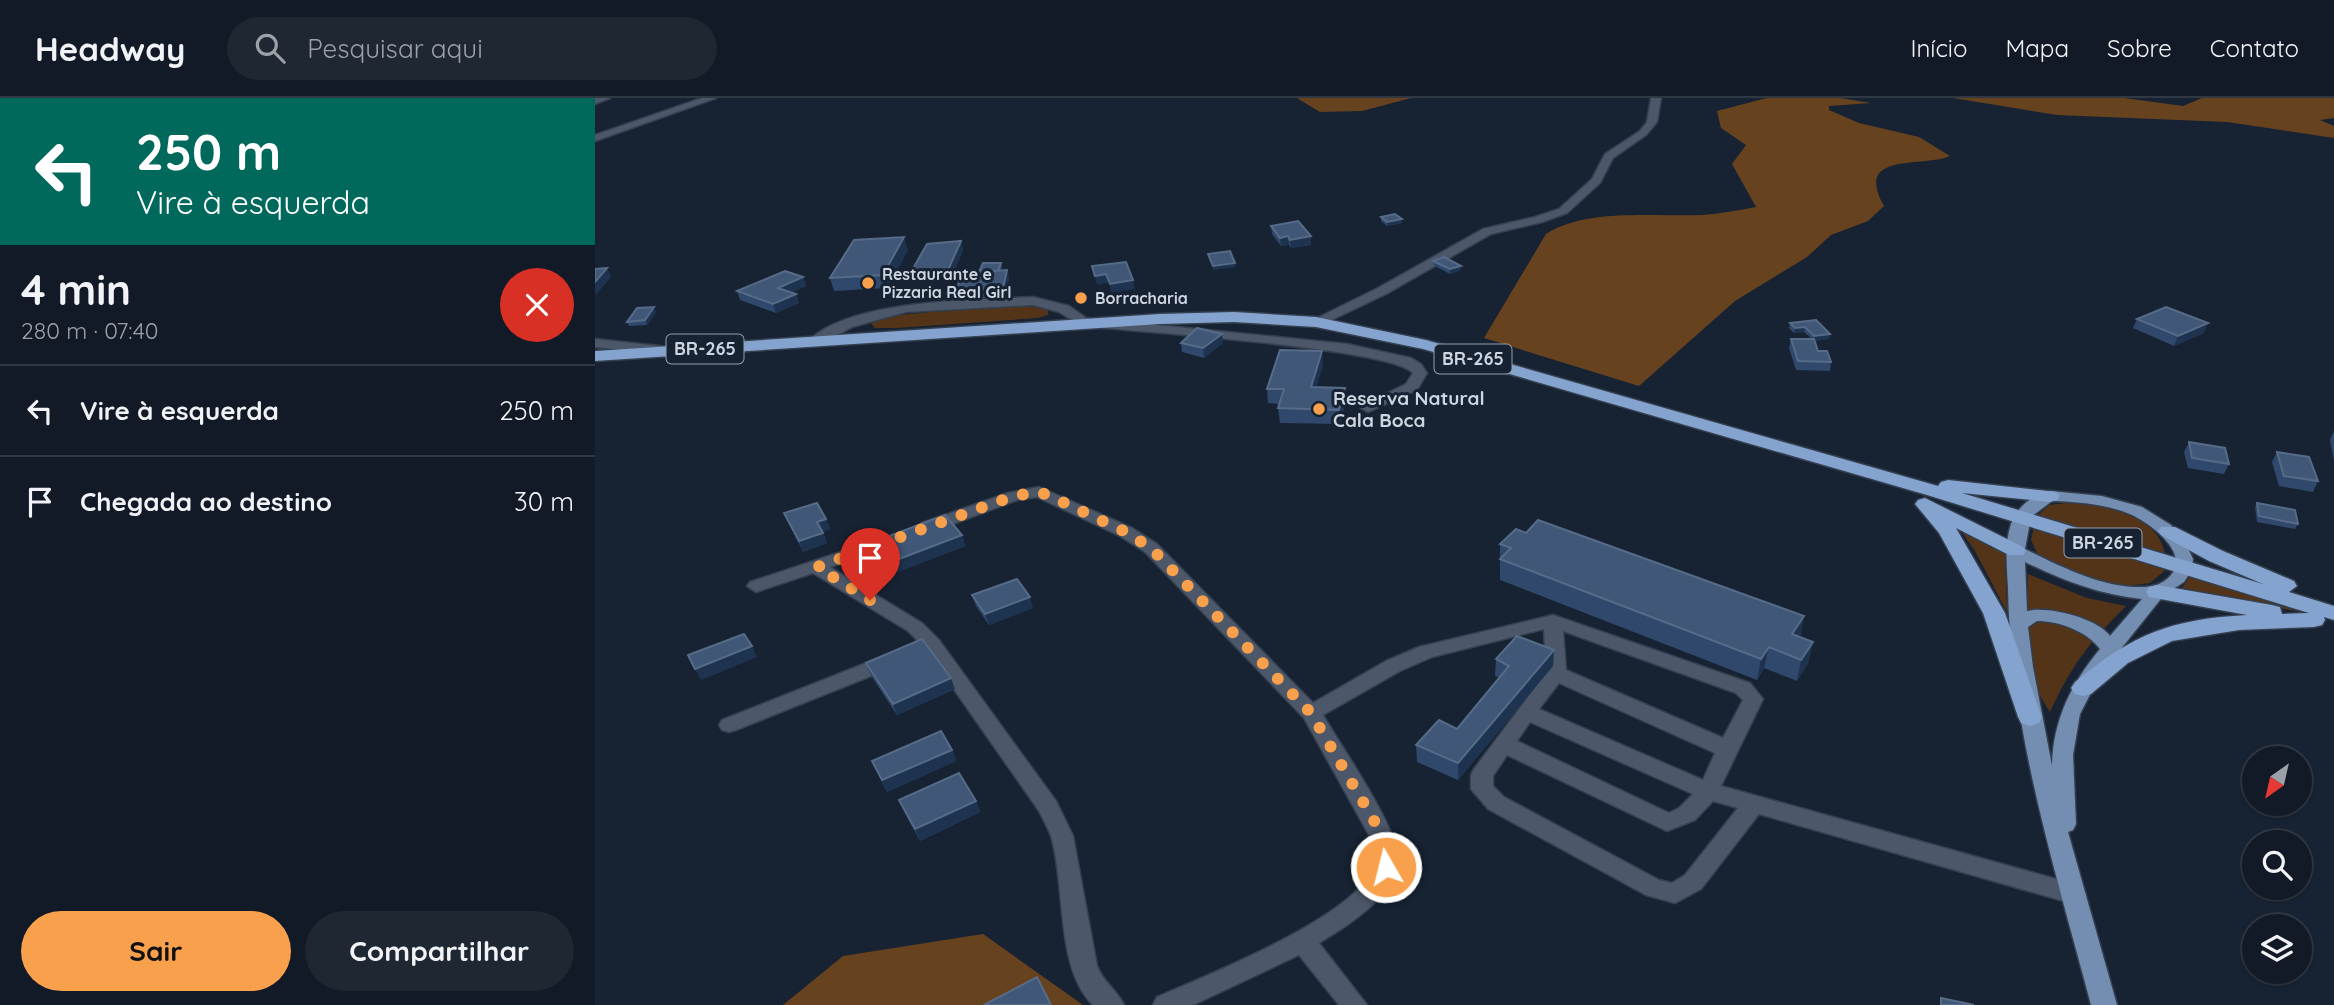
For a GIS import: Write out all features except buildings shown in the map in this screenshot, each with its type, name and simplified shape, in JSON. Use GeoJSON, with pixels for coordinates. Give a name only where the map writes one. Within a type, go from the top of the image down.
{"type":"FeatureCollection","features":[{"type":"Feature","properties":{"kind":"highway","name":"BR-265"},"geometry":{"type":"LineString","coordinates":[[595,356],[1082,322],[1234,317],[1316,322],[1426,345],[1853,468],[2184,568],[2327,619]]}},
{"type":"Feature","properties":{"kind":"highway"},"geometry":{"type":"LineString","coordinates":[[1853,468],[1946,485],[2050,496]]}},
{"type":"Feature","properties":{"kind":"highway"},"geometry":{"type":"LineString","coordinates":[[1853,468],[2016,551]]}},
{"type":"Feature","properties":{"kind":"highway"},"geometry":{"type":"LineString","coordinates":[[1925,504],[1948,531],[1994,613],[2030,717]]}},
{"type":"Feature","properties":{"kind":"highway"},"geometry":{"type":"LineString","coordinates":[[2168,531],[2216,556],[2334,604]]}},
{"type":"Feature","properties":{"kind":"highway"},"geometry":{"type":"LineString","coordinates":[[2157,592],[2327,619]]}},
{"type":"Feature","properties":{"kind":"highway"},"geometry":{"type":"LineString","coordinates":[[2083,688],[2120,657],[2156,637],[2201,626],[2327,619]]}},
{"type":"Feature","properties":{"kind":"main road"},"geometry":{"type":"LineString","coordinates":[[2071,884],[2061,766],[2066,729],[2083,688],[2157,592],[2179,578],[2184,568],[2184,554],[2168,531],[2134,511],[2083,497],[2050,496],[2026,509],[2017,527],[2018,625],[2030,717],[2071,884],[2104,1005]]}},
{"type":"Feature","properties":{"kind":"main road"},"geometry":{"type":"LineString","coordinates":[[2016,551],[2063,574],[2094,584],[2123,590],[2157,592]]}},
{"type":"Feature","properties":{"kind":"main road"},"geometry":{"type":"LineString","coordinates":[[2018,625],[2032,616],[2064,619],[2099,634],[2111,651]]}},
{"type":"Feature","properties":{"kind":"street"},"geometry":{"type":"LineString","coordinates":[[595,101],[605,98]]}},
{"type":"Feature","properties":{"kind":"street"},"geometry":{"type":"LineString","coordinates":[[595,138],[711,98]]}},
{"type":"Feature","properties":{"kind":"street"},"geometry":{"type":"LineString","coordinates":[[1316,322],[1382,291],[1487,231],[1538,220],[1563,211],[1596,181],[1609,156],[1643,133],[1652,122],[1656,98]]}},
{"type":"Feature","properties":{"kind":"street"},"geometry":{"type":"LineString","coordinates":[[814,342],[867,317],[905,308],[1033,301],[1065,309],[1082,322],[1300,342],[1394,357],[1416,367],[1420,373],[1412,387],[1368,408]]}},
{"type":"Feature","properties":{"kind":"street"},"geometry":{"type":"LineString","coordinates":[[595,343],[671,351]]}},
{"type":"Feature","properties":{"kind":"street"},"geometry":{"type":"LineString","coordinates":[[756,586],[817,567],[1014,496],[1039,492],[1126,532],[1151,548],[1311,713],[1383,836],[1388,852],[1386,867],[1368,894],[1304,942],[1166,1005]]}},
{"type":"Feature","properties":{"kind":"street"},"geometry":{"type":"LineString","coordinates":[[817,567],[915,627],[932,643],[1048,807],[1062,836],[1084,966],[1093,988],[1111,1005]]}},
{"type":"Feature","properties":{"kind":"street"},"geometry":{"type":"LineString","coordinates":[[1311,713],[1393,666],[1426,652],[1553,621],[1743,688],[1753,699],[1708,791],[1683,819],[1677,822],[1667,822],[1504,744]]}},
{"type":"Feature","properties":{"kind":"street"},"geometry":{"type":"LineString","coordinates":[[1553,621],[1556,674],[1482,775],[1482,789],[1496,803],[1654,888],[1675,893],[1693,882],[1753,805]]}},
{"type":"Feature","properties":{"kind":"street"},"geometry":{"type":"LineString","coordinates":[[729,725],[932,643]]}},
{"type":"Feature","properties":{"kind":"street"},"geometry":{"type":"LineString","coordinates":[[1556,674],[1727,750]]}},
{"type":"Feature","properties":{"kind":"street"},"geometry":{"type":"LineString","coordinates":[[1526,712],[1708,791],[1753,805],[2071,884]]}},
{"type":"Feature","properties":{"kind":"street"},"geometry":{"type":"LineString","coordinates":[[1304,942],[1355,1005]]}},
{"type":"Feature","properties":{"kind":"shaded area"},"geometry":{"type":"Polygon","coordinates":[[[1297,98],[1411,98],[1362,111],[1320,112],[1297,98]]]}},
{"type":"Feature","properties":{"kind":"shaded area"},"geometry":{"type":"Polygon","coordinates":[[[1767,98],[1840,98],[1871,103],[1829,106],[1829,110],[1859,123],[1919,137],[1950,156],[1884,169],[1877,177],[1877,189],[1884,206],[1868,221],[1831,235],[1807,257],[1735,301],[1639,386],[1484,338],[1546,234],[1562,226],[1601,217],[1702,215],[1756,207],[1732,164],[1746,145],[1721,128],[1717,111],[1767,98]]]}},
{"type":"Feature","properties":{"kind":"shaded area"},"geometry":{"type":"Polygon","coordinates":[[[1953,98],[2124,98],[2183,106],[2202,98],[2334,98],[2334,118],[2320,120],[2334,126],[2334,138],[2227,122],[2057,115],[1953,98]]]}},
{"type":"Feature","properties":{"kind":"shaded area"},"geometry":{"type":"Polygon","coordinates":[[[1009,305],[1048,308],[1048,315],[1038,318],[897,328],[875,328],[871,323],[888,316],[1009,305]]]}},
{"type":"Feature","properties":{"kind":"shaded area"},"geometry":{"type":"Polygon","coordinates":[[[2074,502],[2116,510],[2143,522],[2154,531],[2165,556],[2036,517],[2049,505],[2074,502]]]}},
{"type":"Feature","properties":{"kind":"shaded area"},"geometry":{"type":"Polygon","coordinates":[[[1957,525],[2005,554],[2007,612],[1975,551],[1957,525]]]}},
{"type":"Feature","properties":{"kind":"shaded area"},"geometry":{"type":"Polygon","coordinates":[[[2034,526],[2169,567],[2150,583],[2120,587],[2091,580],[2039,557],[2031,540],[2034,526]]]}},
{"type":"Feature","properties":{"kind":"shaded area"},"geometry":{"type":"Polygon","coordinates":[[[2028,574],[2087,598],[2126,606],[2082,655],[2050,712],[2035,688],[2026,641],[2028,574]]]}},
{"type":"Feature","properties":{"kind":"shaded area"},"geometry":{"type":"Polygon","coordinates":[[[2190,576],[2319,615],[2180,591],[2190,576]]]}},
{"type":"Feature","properties":{"kind":"shaded area"},"geometry":{"type":"Polygon","coordinates":[[[983,934],[1083,1005],[783,1005],[843,956],[983,934]]]}},
{"type":"Feature","properties":{"kind":"place","name":"Restaurante e Pizzaria Real Girl"},"geometry":{"type":"Point","coordinates":[868,283]}},
{"type":"Feature","properties":{"kind":"place","name":"Borracharia"},"geometry":{"type":"Point","coordinates":[1081,298]}},
{"type":"Feature","properties":{"kind":"place","name":"Reserva Natural Cala Boca"},"geometry":{"type":"Point","coordinates":[1319,409]}},
{"type":"Feature","properties":{"kind":"route"},"geometry":{"type":"LineString","coordinates":[[870,600],[817,567],[1014,496],[1039,492],[1126,532],[1151,548],[1311,713],[1383,836],[1388,852],[1386,867]]}}]}
